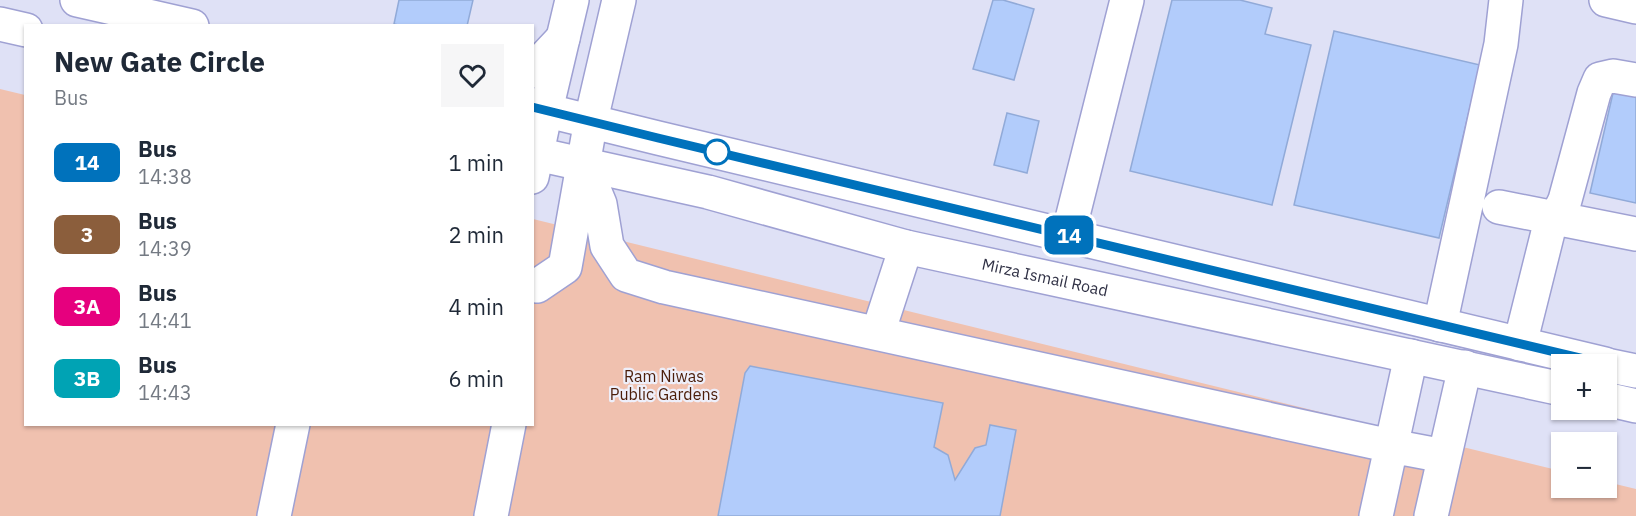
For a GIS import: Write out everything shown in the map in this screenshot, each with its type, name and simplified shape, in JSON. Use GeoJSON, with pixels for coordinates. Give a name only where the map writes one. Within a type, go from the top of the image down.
{"type":"FeatureCollection","features":[{"type":"Feature","properties":{"kind":"main road"},"geometry":{"type":"LineString","coordinates":[[77,0],[183,24]]}},
{"type":"Feature","properties":{"kind":"main road"},"geometry":{"type":"LineString","coordinates":[[534,162],[539,108],[563,38],[572,0]]}},
{"type":"Feature","properties":{"kind":"main road"},"geometry":{"type":"LineString","coordinates":[[534,290],[565,267],[591,120],[619,0]]}},
{"type":"Feature","properties":{"kind":"main road"},"geometry":{"type":"LineString","coordinates":[[1068,235],[1127,0]]}},
{"type":"Feature","properties":{"kind":"main road"},"geometry":{"type":"LineString","coordinates":[[1440,325],[1501,44],[1506,0]]}},
{"type":"Feature","properties":{"kind":"main road"},"geometry":{"type":"LineString","coordinates":[[1606,0],[1636,8]]}},
{"type":"Feature","properties":{"kind":"main road"},"geometry":{"type":"LineString","coordinates":[[0,24],[24,30]]}},
{"type":"Feature","properties":{"kind":"main road"},"geometry":{"type":"LineString","coordinates":[[534,69],[563,38]]}},
{"type":"Feature","properties":{"kind":"main road"},"geometry":{"type":"LineString","coordinates":[[1521,344],[1549,228],[1554,218],[1561,212],[1594,93],[1600,79],[1613,75],[1636,80]]}},
{"type":"Feature","properties":{"kind":"main road"},"geometry":{"type":"LineString","coordinates":[[539,108],[1561,354]]}},
{"type":"Feature","properties":{"kind":"main road","name":"Mirza Ismail Road"},"geometry":{"type":"LineString","coordinates":[[534,162],[584,165],[708,192],[906,247],[1551,387]]}},
{"type":"Feature","properties":{"kind":"main road"},"geometry":{"type":"LineString","coordinates":[[584,165],[600,204],[607,246],[626,275],[664,286],[1444,456]]}},
{"type":"Feature","properties":{"kind":"main road"},"geometry":{"type":"LineString","coordinates":[[1499,207],[1636,234]]}},
{"type":"Feature","properties":{"kind":"main road"},"geometry":{"type":"LineString","coordinates":[[878,333],[906,247]]}},
{"type":"Feature","properties":{"kind":"main road"},"geometry":{"type":"LineString","coordinates":[[1376,516],[1411,356]]}},
{"type":"Feature","properties":{"kind":"main road"},"geometry":{"type":"LineString","coordinates":[[1431,516],[1465,367]]}},
{"type":"Feature","properties":{"kind":"main road"},"geometry":{"type":"LineString","coordinates":[[1617,367],[1636,371]]}},
{"type":"Feature","properties":{"kind":"main road"},"geometry":{"type":"LineString","coordinates":[[1617,402],[1636,406]]}},
{"type":"Feature","properties":{"kind":"main road"},"geometry":{"type":"LineString","coordinates":[[274,516],[293,426]]}},
{"type":"Feature","properties":{"kind":"main road"},"geometry":{"type":"LineString","coordinates":[[490,516],[509,426]]}},
{"type":"Feature","properties":{"kind":"green space","name":"Ram Niwas Public Gardens"},"geometry":{"type":"Polygon","coordinates":[[[0,89],[24,95],[24,426],[534,426],[534,219],[1551,469],[1551,498],[1617,498],[1617,484],[1636,489],[1636,516],[0,516],[0,89]]]}},
{"type":"Feature","properties":{"kind":"building"},"geometry":{"type":"Polygon","coordinates":[[[399,0],[473,0],[467,24],[394,24],[399,0]]]}},
{"type":"Feature","properties":{"kind":"building"},"geometry":{"type":"Polygon","coordinates":[[[993,0],[1003,0],[1034,9],[1014,80],[973,69],[993,0]]]}},
{"type":"Feature","properties":{"kind":"building"},"geometry":{"type":"Polygon","coordinates":[[[1172,0],[1240,0],[1272,8],[1265,34],[1311,45],[1272,205],[1130,171],[1172,0]]]}},
{"type":"Feature","properties":{"kind":"building"},"geometry":{"type":"Polygon","coordinates":[[[1334,31],[1480,65],[1439,238],[1294,205],[1334,31]]]}},
{"type":"Feature","properties":{"kind":"building"},"geometry":{"type":"Polygon","coordinates":[[[1616,80],[1636,85],[1636,203],[1590,193],[1616,80]]]}},
{"type":"Feature","properties":{"kind":"building"},"geometry":{"type":"Polygon","coordinates":[[[1007,113],[1039,121],[1027,173],[994,165],[1007,113]]]}},
{"type":"Feature","properties":{"kind":"building"},"geometry":{"type":"Polygon","coordinates":[[[750,366],[943,403],[934,447],[948,455],[955,480],[975,448],[986,445],[990,425],[1016,430],[1000,516],[718,516],[745,373],[750,366]]]}},
{"type":"Feature","properties":{"kind":"bus line","name":"14"},"geometry":{"type":"LineString","coordinates":[[534,107],[1563,354]]}}]}
